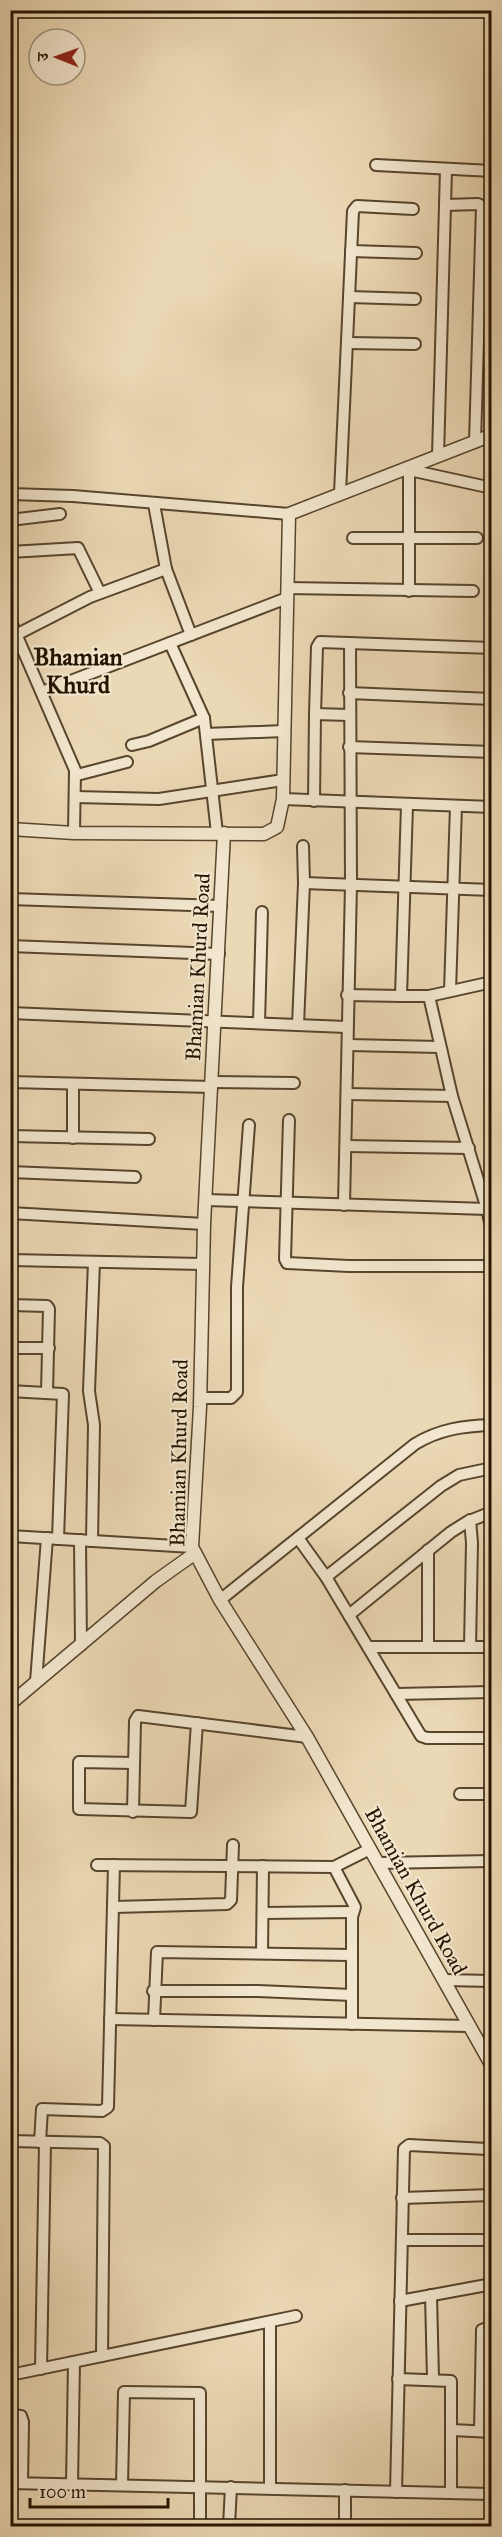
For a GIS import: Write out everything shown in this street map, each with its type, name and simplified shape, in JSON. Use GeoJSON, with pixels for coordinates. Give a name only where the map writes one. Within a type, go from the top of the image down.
{"type":"FeatureCollection","features":[{"type":"Feature","properties":{"kind":"street"},"geometry":{"type":"LineString","coordinates":[[376,165],[492,171]]}},
{"type":"Feature","properties":{"kind":"street"},"geometry":{"type":"LineString","coordinates":[[438,456],[446,170]]}},
{"type":"Feature","properties":{"kind":"street"},"geometry":{"type":"LineString","coordinates":[[445,205],[478,204],[482,206],[475,442]]}},
{"type":"Feature","properties":{"kind":"street"},"geometry":{"type":"LineString","coordinates":[[340,494],[353,211],[356,207],[412,209]]}},
{"type":"Feature","properties":{"kind":"street"},"geometry":{"type":"LineString","coordinates":[[351,250],[416,253]]}},
{"type":"Feature","properties":{"kind":"street"},"geometry":{"type":"LineString","coordinates":[[349,297],[415,299]]}},
{"type":"Feature","properties":{"kind":"street"},"geometry":{"type":"LineString","coordinates":[[347,343],[415,344]]}},
{"type":"Feature","properties":{"kind":"street"},"geometry":{"type":"LineString","coordinates":[[10,494],[73,496],[289,514],[492,435]]}},
{"type":"Feature","properties":{"kind":"street"},"geometry":{"type":"LineString","coordinates":[[407,469],[492,488]]}},
{"type":"Feature","properties":{"kind":"street"},"geometry":{"type":"LineString","coordinates":[[407,469],[409,591]]}},
{"type":"Feature","properties":{"kind":"street"},"geometry":{"type":"LineString","coordinates":[[154,504],[166,569],[191,635]]}},
{"type":"Feature","properties":{"kind":"street"},"geometry":{"type":"LineString","coordinates":[[10,520],[60,514]]}},
{"type":"Feature","properties":{"kind":"street"},"geometry":{"type":"LineString","coordinates":[[10,829],[74,832],[270,832],[280,821],[283,799],[289,514]]}},
{"type":"Feature","properties":{"kind":"street"},"geometry":{"type":"LineString","coordinates":[[353,538],[408,536],[477,538]]}},
{"type":"Feature","properties":{"kind":"street"},"geometry":{"type":"LineString","coordinates":[[10,552],[78,548],[100,593]]}},
{"type":"Feature","properties":{"kind":"street"},"geometry":{"type":"LineString","coordinates":[[14,636],[100,593],[166,569]]}},
{"type":"Feature","properties":{"kind":"street"},"geometry":{"type":"LineString","coordinates":[[42,692],[191,635],[287,593],[473,591]]}},
{"type":"Feature","properties":{"kind":"street"},"geometry":{"type":"LineString","coordinates":[[10,620],[14,636],[42,692],[76,775],[74,832]]}},
{"type":"Feature","properties":{"kind":"street"},"geometry":{"type":"LineString","coordinates":[[314,801],[318,645],[321,642],[492,648]]}},
{"type":"Feature","properties":{"kind":"street"},"geometry":{"type":"LineString","coordinates":[[170,643],[204,718],[220,833]]}},
{"type":"Feature","properties":{"kind":"street"},"geometry":{"type":"LineString","coordinates":[[344,1205],[349,1045],[346,1027],[351,885],[350,643]]}},
{"type":"Feature","properties":{"kind":"street"},"geometry":{"type":"LineString","coordinates":[[349,693],[492,699]]}},
{"type":"Feature","properties":{"kind":"street"},"geometry":{"type":"LineString","coordinates":[[315,714],[349,715]]}},
{"type":"Feature","properties":{"kind":"street"},"geometry":{"type":"LineString","coordinates":[[132,745],[149,741],[204,718]]}},
{"type":"Feature","properties":{"kind":"street"},"geometry":{"type":"LineString","coordinates":[[206,734],[284,731]]}},
{"type":"Feature","properties":{"kind":"street"},"geometry":{"type":"LineString","coordinates":[[349,747],[492,752]]}},
{"type":"Feature","properties":{"kind":"street"},"geometry":{"type":"LineString","coordinates":[[76,775],[127,762]]}},
{"type":"Feature","properties":{"kind":"street"},"geometry":{"type":"LineString","coordinates":[[75,797],[159,799],[283,780]]}},
{"type":"Feature","properties":{"kind":"street"},"geometry":{"type":"LineString","coordinates":[[283,799],[492,807]]}},
{"type":"Feature","properties":{"kind":"street"},"geometry":{"type":"LineString","coordinates":[[400,996],[407,805]]}},
{"type":"Feature","properties":{"kind":"street"},"geometry":{"type":"LineString","coordinates":[[450,991],[456,889],[456,806]]}},
{"type":"Feature","properties":{"kind":"street","name":"Bhamian Khurd Road"},"geometry":{"type":"LineString","coordinates":[[220,833],[219,954],[204,1224],[200,1398],[193,1550],[220,1600],[307,1737],[492,2066]]}},
{"type":"Feature","properties":{"kind":"street"},"geometry":{"type":"LineString","coordinates":[[298,1025],[304,883],[303,846]]}},
{"type":"Feature","properties":{"kind":"street"},"geometry":{"type":"LineString","coordinates":[[304,883],[492,890]]}},
{"type":"Feature","properties":{"kind":"street"},"geometry":{"type":"LineString","coordinates":[[10,899],[220,906]]}},
{"type":"Feature","properties":{"kind":"street"},"geometry":{"type":"LineString","coordinates":[[259,1023],[262,912]]}},
{"type":"Feature","properties":{"kind":"street"},"geometry":{"type":"LineString","coordinates":[[10,946],[219,954]]}},
{"type":"Feature","properties":{"kind":"street"},"geometry":{"type":"LineString","coordinates":[[347,994],[429,996],[492,982]]}},
{"type":"Feature","properties":{"kind":"street"},"geometry":{"type":"LineString","coordinates":[[429,996],[452,1096],[488,1209],[492,1231]]}},
{"type":"Feature","properties":{"kind":"street"},"geometry":{"type":"LineString","coordinates":[[10,1013],[346,1027]]}},
{"type":"Feature","properties":{"kind":"street"},"geometry":{"type":"LineString","coordinates":[[349,1045],[439,1047]]}},
{"type":"Feature","properties":{"kind":"street"},"geometry":{"type":"LineString","coordinates":[[10,1082],[294,1083]]}},
{"type":"Feature","properties":{"kind":"street"},"geometry":{"type":"LineString","coordinates":[[73,1084],[73,1138]]}},
{"type":"Feature","properties":{"kind":"street"},"geometry":{"type":"LineString","coordinates":[[348,1094],[452,1096]]}},
{"type":"Feature","properties":{"kind":"street"},"geometry":{"type":"LineString","coordinates":[[289,1120],[285,1259],[289,1263],[492,1266]]}},
{"type":"Feature","properties":{"kind":"street"},"geometry":{"type":"LineString","coordinates":[[200,1398],[231,1398],[236,1395],[237,1287],[246,1201],[249,1125]]}},
{"type":"Feature","properties":{"kind":"street"},"geometry":{"type":"LineString","coordinates":[[10,1136],[148,1139]]}},
{"type":"Feature","properties":{"kind":"street"},"geometry":{"type":"LineString","coordinates":[[347,1146],[469,1148]]}},
{"type":"Feature","properties":{"kind":"street"},"geometry":{"type":"LineString","coordinates":[[10,1172],[135,1178]]}},
{"type":"Feature","properties":{"kind":"street"},"geometry":{"type":"LineString","coordinates":[[206,1200],[488,1209]]}},
{"type":"Feature","properties":{"kind":"street"},"geometry":{"type":"LineString","coordinates":[[10,1213],[204,1224]]}},
{"type":"Feature","properties":{"kind":"street"},"geometry":{"type":"LineString","coordinates":[[10,1260],[203,1264]]}},
{"type":"Feature","properties":{"kind":"street"},"geometry":{"type":"LineString","coordinates":[[92,1541],[94,1425],[89,1391],[94,1262]]}},
{"type":"Feature","properties":{"kind":"street"},"geometry":{"type":"LineString","coordinates":[[10,1305],[48,1306],[47,1392]]}},
{"type":"Feature","properties":{"kind":"street"},"geometry":{"type":"LineString","coordinates":[[10,1348],[49,1347]]}},
{"type":"Feature","properties":{"kind":"street"},"geometry":{"type":"LineString","coordinates":[[10,1391],[61,1392],[64,1396],[52,1538],[36,1682]]}},
{"type":"Feature","properties":{"kind":"street"},"geometry":{"type":"LineString","coordinates":[[220,1600],[416,1444],[435,1432],[464,1426],[492,1425]]}},
{"type":"Feature","properties":{"kind":"street"},"geometry":{"type":"LineString","coordinates":[[326,1577],[441,1486],[459,1475],[492,1468]]}},
{"type":"Feature","properties":{"kind":"street"},"geometry":{"type":"LineString","coordinates":[[349,1615],[428,1550],[470,1521],[492,1512]]}},
{"type":"Feature","properties":{"kind":"street"},"geometry":{"type":"LineString","coordinates":[[470,1521],[472,1543],[470,1647]]}},
{"type":"Feature","properties":{"kind":"street"},"geometry":{"type":"LineString","coordinates":[[10,1536],[193,1550]]}},
{"type":"Feature","properties":{"kind":"street"},"geometry":{"type":"LineString","coordinates":[[298,1538],[326,1577],[419,1734],[425,1738],[492,1738]]}},
{"type":"Feature","properties":{"kind":"street"},"geometry":{"type":"LineString","coordinates":[[80,1540],[81,1646]]}},
{"type":"Feature","properties":{"kind":"street"},"geometry":{"type":"LineString","coordinates":[[10,1704],[193,1550]]}},
{"type":"Feature","properties":{"kind":"street"},"geometry":{"type":"LineString","coordinates":[[428,1550],[428,1646]]}},
{"type":"Feature","properties":{"kind":"street"},"geometry":{"type":"LineString","coordinates":[[368,1647],[492,1647]]}},
{"type":"Feature","properties":{"kind":"street"},"geometry":{"type":"LineString","coordinates":[[396,1694],[492,1692]]}},
{"type":"Feature","properties":{"kind":"street"},"geometry":{"type":"LineString","coordinates":[[133,1812],[135,1720],[138,1716],[307,1737]]}},
{"type":"Feature","properties":{"kind":"street"},"geometry":{"type":"LineString","coordinates":[[134,1763],[80,1762],[78,1794],[80,1810],[191,1811],[197,1723]]}},
{"type":"Feature","properties":{"kind":"street"},"geometry":{"type":"LineString","coordinates":[[460,1794],[492,1794]]}},
{"type":"Feature","properties":{"kind":"street"},"geometry":{"type":"LineString","coordinates":[[114,1907],[225,1905],[231,1900],[233,1845]]}},
{"type":"Feature","properties":{"kind":"street"},"geometry":{"type":"LineString","coordinates":[[97,1865],[334,1867],[370,1849]]}},
{"type":"Feature","properties":{"kind":"street"},"geometry":{"type":"LineString","coordinates":[[379,1863],[492,1861]]}},
{"type":"Feature","properties":{"kind":"street"},"geometry":{"type":"LineString","coordinates":[[41,2369],[42,2109],[102,2111],[107,2108],[114,1865]]}},
{"type":"Feature","properties":{"kind":"street"},"geometry":{"type":"LineString","coordinates":[[262,1953],[263,1866]]}},
{"type":"Feature","properties":{"kind":"street"},"geometry":{"type":"LineString","coordinates":[[334,1867],[354,1904],[352,2024]]}},
{"type":"Feature","properties":{"kind":"street"},"geometry":{"type":"LineString","coordinates":[[263,1913],[353,1912]]}},
{"type":"Feature","properties":{"kind":"street"},"geometry":{"type":"LineString","coordinates":[[154,2020],[153,1991],[157,1952],[352,1954]]}},
{"type":"Feature","properties":{"kind":"street"},"geometry":{"type":"LineString","coordinates":[[444,1980],[492,1981]]}},
{"type":"Feature","properties":{"kind":"street"},"geometry":{"type":"LineString","coordinates":[[153,1991],[258,1991],[352,1995]]}},
{"type":"Feature","properties":{"kind":"street"},"geometry":{"type":"LineString","coordinates":[[110,2019],[469,2026]]}},
{"type":"Feature","properties":{"kind":"street"},"geometry":{"type":"LineString","coordinates":[[10,2141],[100,2143],[104,2146],[102,2356]]}},
{"type":"Feature","properties":{"kind":"street"},"geometry":{"type":"LineString","coordinates":[[396,2492],[402,2198],[406,2146],[490,2152]]}},
{"type":"Feature","properties":{"kind":"street"},"geometry":{"type":"LineString","coordinates":[[402,2198],[492,2195]]}},
{"type":"Feature","properties":{"kind":"street"},"geometry":{"type":"LineString","coordinates":[[402,2240],[492,2240]]}},
{"type":"Feature","properties":{"kind":"street"},"geometry":{"type":"LineString","coordinates":[[400,2301],[492,2284]]}},
{"type":"Feature","properties":{"kind":"street"},"geometry":{"type":"LineString","coordinates":[[431,2295],[433,2378]]}},
{"type":"Feature","properties":{"kind":"street"},"geometry":{"type":"LineString","coordinates":[[10,2375],[296,2316]]}},
{"type":"Feature","properties":{"kind":"street"},"geometry":{"type":"LineString","coordinates":[[270,2322],[270,2488]]}},
{"type":"Feature","properties":{"kind":"street"},"geometry":{"type":"LineString","coordinates":[[480,2431],[482,2330],[492,2326]]}},
{"type":"Feature","properties":{"kind":"street"},"geometry":{"type":"LineString","coordinates":[[72,2484],[74,2362]]}},
{"type":"Feature","properties":{"kind":"street"},"geometry":{"type":"LineString","coordinates":[[398,2379],[433,2378],[451,2381],[451,2493]]}},
{"type":"Feature","properties":{"kind":"street"},"geometry":{"type":"LineString","coordinates":[[122,2485],[124,2394],[127,2391],[200,2394],[198,2486],[200,2526]]}},
{"type":"Feature","properties":{"kind":"street"},"geometry":{"type":"LineString","coordinates":[[10,2415],[21,2416],[23,2422],[22,2483]]}},
{"type":"Feature","properties":{"kind":"street"},"geometry":{"type":"LineString","coordinates":[[452,2430],[492,2432]]}},
{"type":"Feature","properties":{"kind":"street"},"geometry":{"type":"LineString","coordinates":[[10,2483],[492,2494]]}},
{"type":"Feature","properties":{"kind":"street"},"geometry":{"type":"LineString","coordinates":[[229,2526],[231,2487]]}},
{"type":"Feature","properties":{"kind":"street"},"geometry":{"type":"LineString","coordinates":[[345,2490],[345,2526]]}},
{"type":"Feature","properties":{"kind":"district","name":"Bhamian Khurd"},"geometry":{"type":"Point","coordinates":[78,671]}}]}
